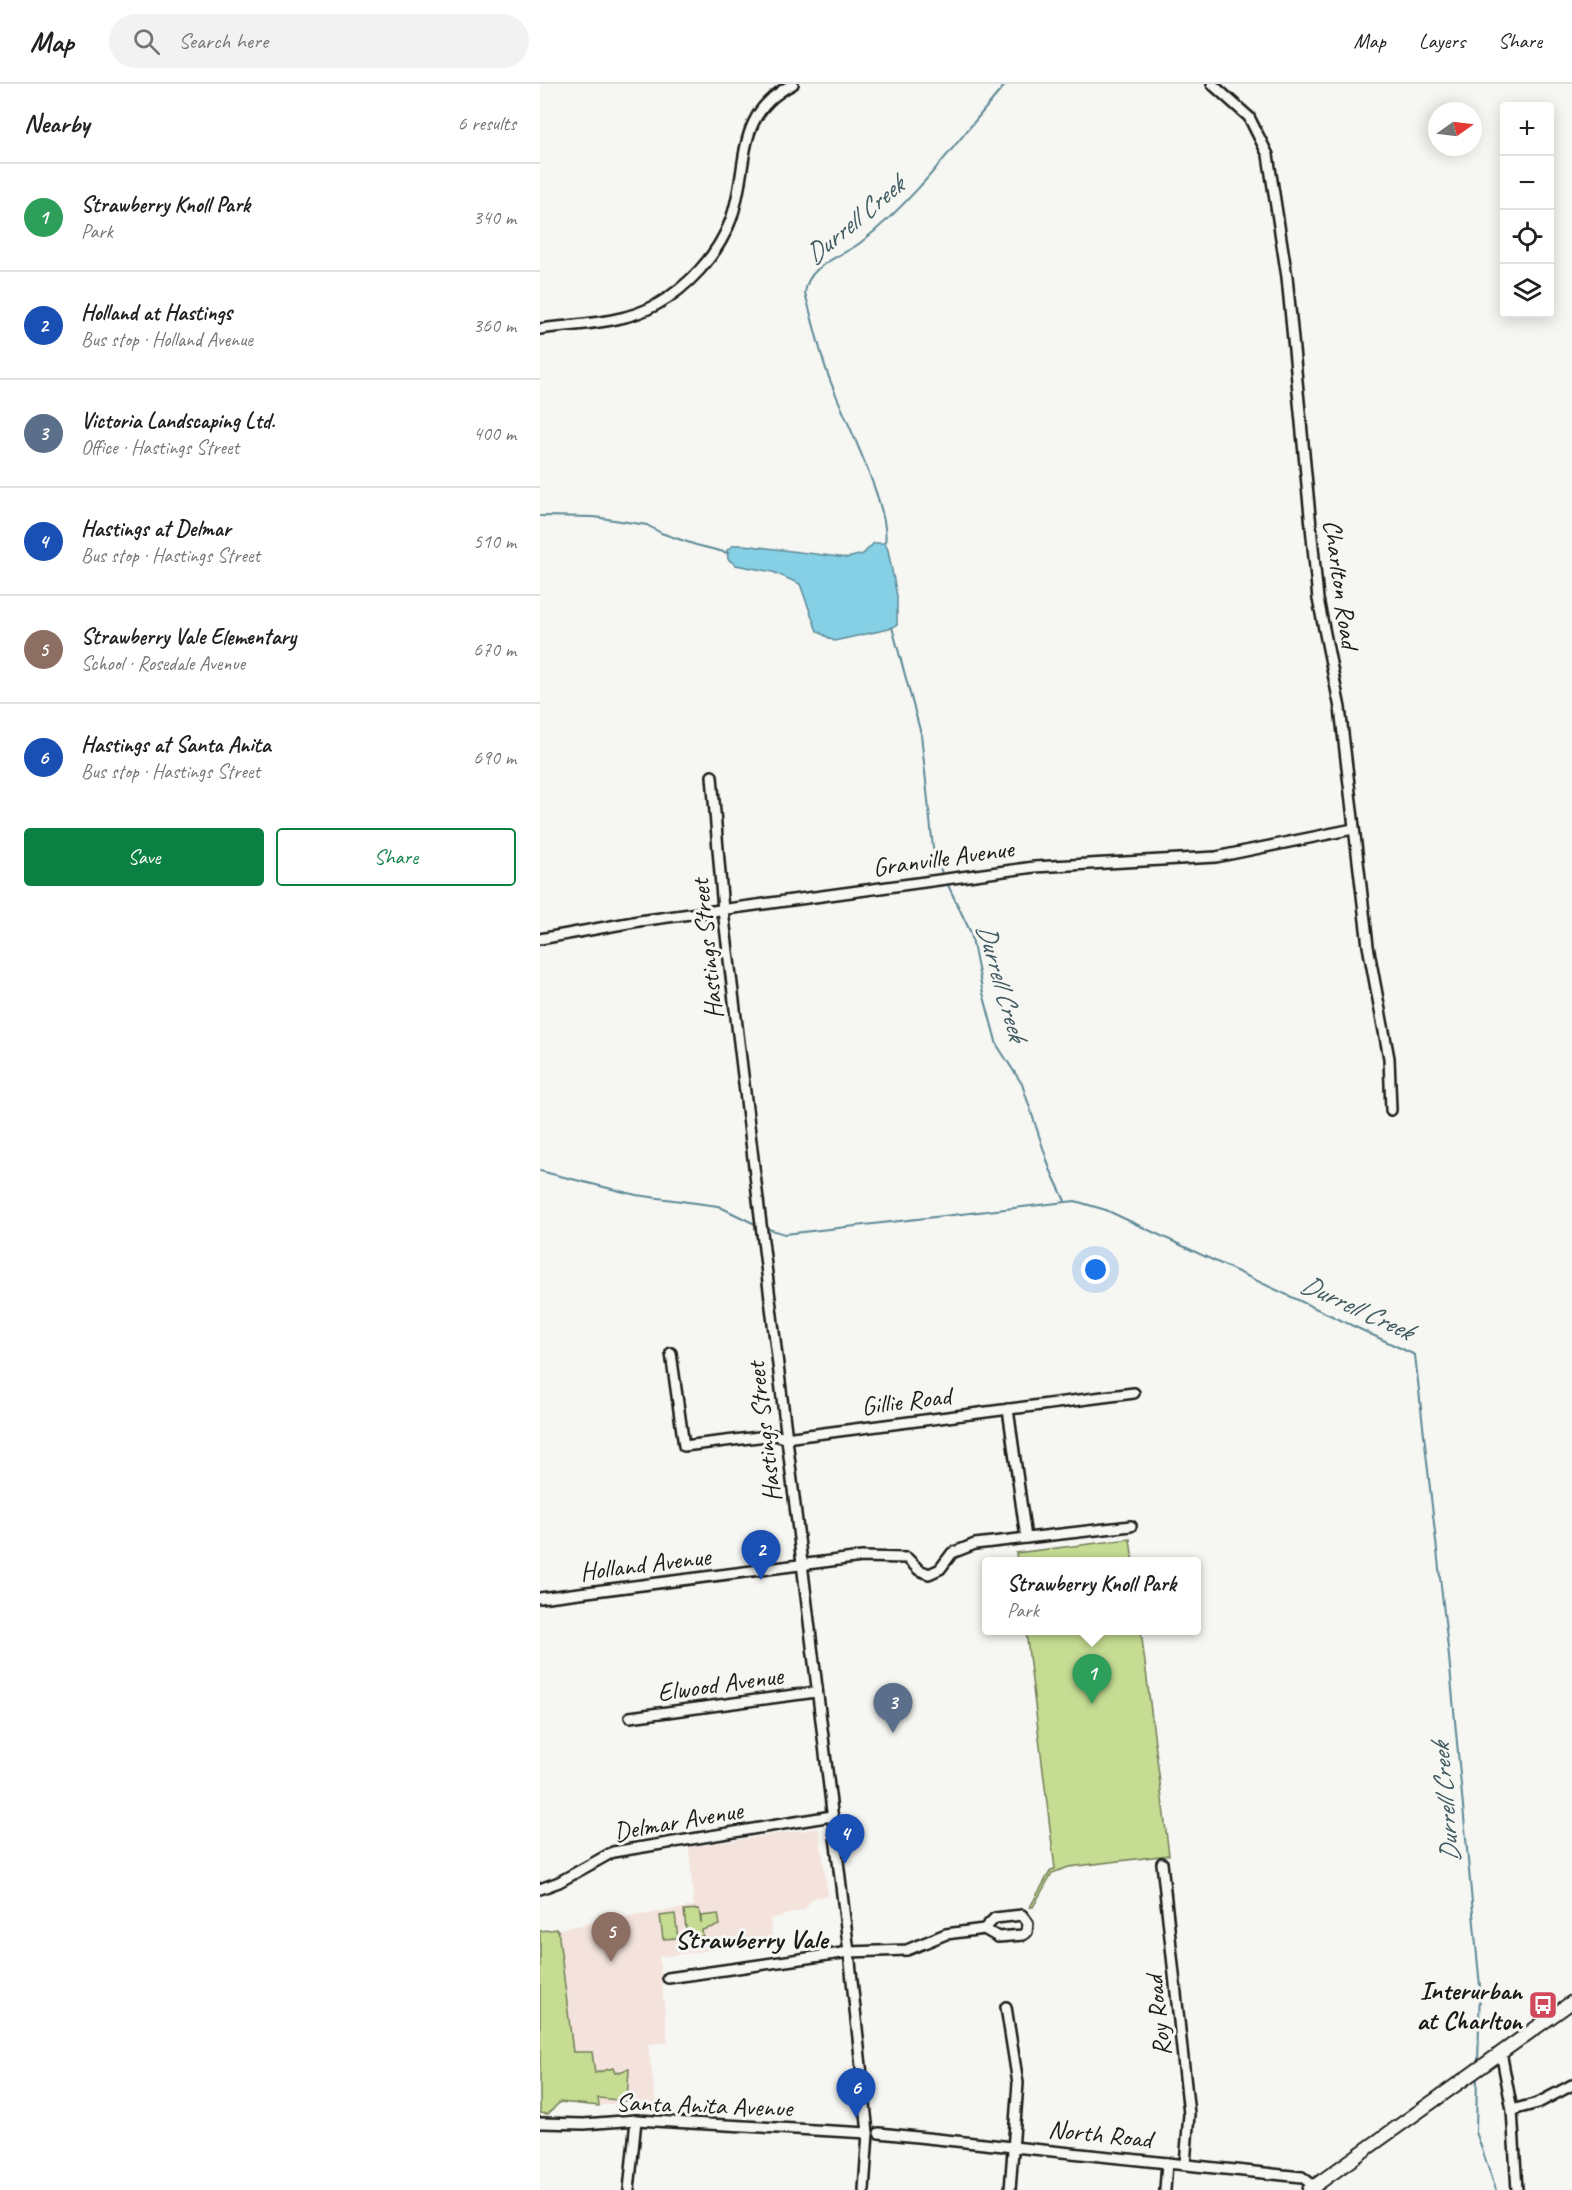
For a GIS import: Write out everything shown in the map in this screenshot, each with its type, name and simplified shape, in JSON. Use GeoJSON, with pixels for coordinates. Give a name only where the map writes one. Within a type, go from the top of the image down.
{"type":"FeatureCollection","features":[{"type":"Feature","properties":{"kind":"main road"},"geometry":{"type":"LineString","coordinates":[[1311,2188],[1572,2002]]}},
{"type":"Feature","properties":{"kind":"street"},"geometry":{"type":"LineString","coordinates":[[540,329],[633,314],[655,306],[684,285],[713,255],[731,221],[748,135],[758,112],[778,92],[793,84]]}},
{"type":"Feature","properties":{"kind":"street","name":"Charlton Road"},"geometry":{"type":"LineString","coordinates":[[1212,84],[1249,117],[1268,155],[1288,287],[1318,600],[1340,708],[1368,946],[1389,1058],[1390,1110]]}},
{"type":"Feature","properties":{"kind":"street","name":"Hastings Street"},"geometry":{"type":"LineString","coordinates":[[712,776],[723,910],[849,1953],[868,2133],[864,2190]]}},
{"type":"Feature","properties":{"kind":"street","name":"Granville Avenue"},"geometry":{"type":"LineString","coordinates":[[540,939],[639,921],[1035,867],[1216,857],[1353,829]]}},
{"type":"Feature","properties":{"kind":"street","name":"Gillie Road"},"geometry":{"type":"LineString","coordinates":[[671,1353],[684,1446],[775,1436],[785,1438],[1134,1393]]}},
{"type":"Feature","properties":{"kind":"street"},"geometry":{"type":"LineString","coordinates":[[1008,1409],[1026,1538]]}},
{"type":"Feature","properties":{"kind":"street","name":"Holland Avenue"},"geometry":{"type":"LineString","coordinates":[[540,1598],[862,1557],[907,1558],[920,1570],[929,1574],[940,1569],[952,1553],[975,1544],[1131,1526]]}},
{"type":"Feature","properties":{"kind":"street","name":"Elwood Avenue"},"geometry":{"type":"LineString","coordinates":[[630,1717],[816,1692]]}},
{"type":"Feature","properties":{"kind":"street","name":"Delmar Avenue"},"geometry":{"type":"LineString","coordinates":[[540,1889],[560,1882],[613,1852],[832,1816]]}},
{"type":"Feature","properties":{"kind":"street","name":"Roy Road"},"geometry":{"type":"LineString","coordinates":[[1162,1863],[1190,2114],[1185,2164]]}},
{"type":"Feature","properties":{"kind":"street"},"geometry":{"type":"LineString","coordinates":[[668,1978],[849,1953],[907,1950],[946,1934],[984,1929]]}},
{"type":"Feature","properties":{"kind":"street"},"geometry":{"type":"LineString","coordinates":[[1006,2007],[1018,2083],[1010,2190]]}},
{"type":"Feature","properties":{"kind":"street"},"geometry":{"type":"LineString","coordinates":[[1501,2052],[1512,2110],[1517,2190]]}},
{"type":"Feature","properties":{"kind":"street"},"geometry":{"type":"LineString","coordinates":[[1512,2110],[1538,2103],[1572,2085]]}},
{"type":"Feature","properties":{"kind":"street"},"geometry":{"type":"LineString","coordinates":[[629,2190],[636,2120]]}},
{"type":"Feature","properties":{"kind":"street","name":"Santa Anita Avenue"},"geometry":{"type":"LineString","coordinates":[[540,2123],[584,2124],[636,2120],[868,2133]]}},
{"type":"Feature","properties":{"kind":"street","name":"North Road"},"geometry":{"type":"LineString","coordinates":[[879,2133],[1302,2177],[1311,2188]]}},
{"type":"Feature","properties":{"kind":"street"},"geometry":{"type":"LineString","coordinates":[[1165,2190],[1167,2163]]}},
{"type":"Feature","properties":{"kind":"shaded area"},"geometry":{"type":"Polygon","coordinates":[[[819,1828],[828,1896],[813,1898],[804,1910],[770,1919],[773,1942],[659,1957],[668,2043],[648,2044],[656,2104],[627,2101],[599,2106],[592,2053],[573,2053],[558,1929],[694,1906],[689,1847],[819,1828]]]}},
{"type":"Feature","properties":{"kind":"green space"},"geometry":{"type":"Polygon","coordinates":[[[1130,1539],[1132,1557],[1016,1557],[1016,1553],[1130,1539]]]}},
{"type":"Feature","properties":{"kind":"green space"},"geometry":{"type":"Polygon","coordinates":[[[1026,1635],[1142,1635],[1169,1855],[1069,1867],[1052,1873],[1033,1907],[1030,1907],[1051,1870],[1055,1869],[1026,1635]]]}},
{"type":"Feature","properties":{"kind":"green space"},"geometry":{"type":"Polygon","coordinates":[[[699,1909],[701,1923],[701,1916],[718,1914],[720,1925],[702,1930],[703,1936],[687,1938],[684,1910],[699,1909]]]}},
{"type":"Feature","properties":{"kind":"green space"},"geometry":{"type":"Polygon","coordinates":[[[675,1914],[678,1938],[663,1939],[660,1916],[675,1914]]]}},
{"type":"Feature","properties":{"kind":"green space"},"geometry":{"type":"Polygon","coordinates":[[[558,1929],[573,2052],[592,2052],[595,2073],[613,2068],[615,2073],[629,2069],[627,2101],[598,2098],[599,2106],[560,2102],[548,2114],[540,2113],[540,1931],[558,1929]]]}},
{"type":"Feature","properties":{"kind":"water"},"geometry":{"type":"Polygon","coordinates":[[[874,543],[885,543],[888,550],[897,596],[897,625],[889,629],[834,641],[817,631],[800,584],[773,572],[736,565],[728,559],[727,550],[734,545],[744,545],[847,558],[863,554],[874,543]]]}},
{"type":"Feature","properties":{"kind":"waterway","name":"Durrell Creek"},"geometry":{"type":"LineString","coordinates":[[885,543],[885,527],[873,483],[823,360],[805,293],[807,283],[818,268],[860,243],[901,207],[1006,84]]}},
{"type":"Feature","properties":{"kind":"waterway"},"geometry":{"type":"LineString","coordinates":[[540,516],[594,517],[647,525],[661,533],[728,553]]}},
{"type":"Feature","properties":{"kind":"waterway","name":"Durrell Creek"},"geometry":{"type":"LineString","coordinates":[[892,627],[921,734],[933,848],[943,876]]}},
{"type":"Feature","properties":{"kind":"waterway","name":"Durrell Creek"},"geometry":{"type":"LineString","coordinates":[[946,881],[971,933],[982,989],[997,1045],[1022,1084],[1050,1169],[1065,1201]]}},
{"type":"Feature","properties":{"kind":"waterway"},"geometry":{"type":"LineString","coordinates":[[540,1171],[636,1195],[718,1206],[759,1226]]}},
{"type":"Feature","properties":{"kind":"waterway","name":"Durrell Creek"},"geometry":{"type":"LineString","coordinates":[[765,1228],[785,1234],[1075,1201],[1106,1210],[1415,1355],[1449,1657],[1480,1986],[1478,2062]]}},
{"type":"Feature","properties":{"kind":"waterway","name":"Durrell Creek"},"geometry":{"type":"LineString","coordinates":[[1477,2074],[1476,2132],[1496,2190]]}},
{"type":"Feature","properties":{"kind":"place","name":"Holland at Hastings"},"geometry":{"type":"Point","coordinates":[761,1580]}},
{"type":"Feature","properties":{"kind":"place","name":"Strawberry Knoll Park"},"geometry":{"type":"Point","coordinates":[1092,1704]}},
{"type":"Feature","properties":{"kind":"place","name":"Victoria Landscaping Ltd."},"geometry":{"type":"Point","coordinates":[893,1733]}},
{"type":"Feature","properties":{"kind":"place","name":"Hastings at Delmar"},"geometry":{"type":"Point","coordinates":[845,1864]}},
{"type":"Feature","properties":{"kind":"place","name":"Strawberry Vale Elementary"},"geometry":{"type":"Point","coordinates":[611,1962]}},
{"type":"Feature","properties":{"kind":"place","name":"Interurban at Charlton"},"geometry":{"type":"Point","coordinates":[1543,2005]}},
{"type":"Feature","properties":{"kind":"place","name":"Hastings at Santa Anita"},"geometry":{"type":"Point","coordinates":[856,2118]}},
{"type":"Feature","properties":{"kind":"district","name":"Strawberry Vale"},"geometry":{"type":"Point","coordinates":[751,1939]}}]}
